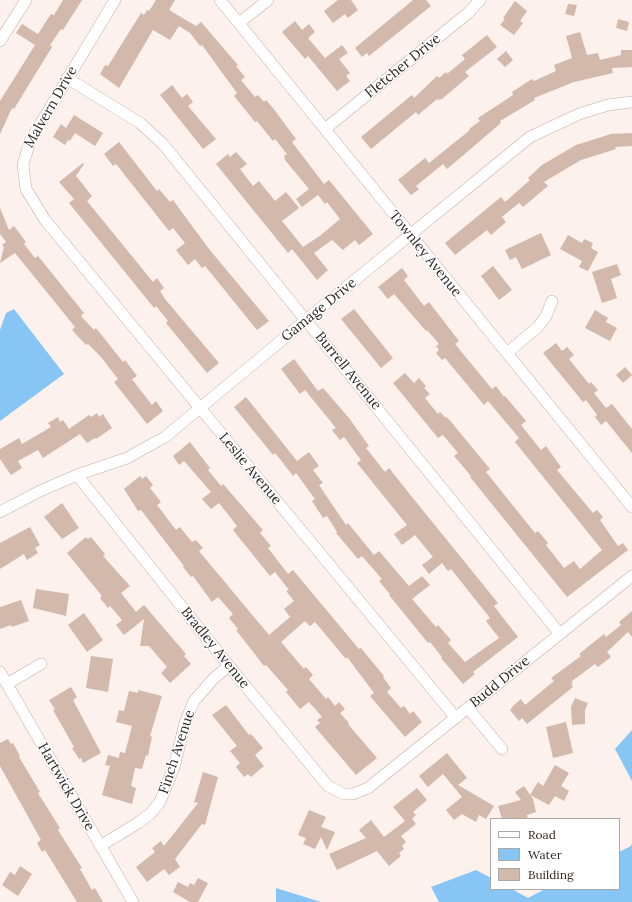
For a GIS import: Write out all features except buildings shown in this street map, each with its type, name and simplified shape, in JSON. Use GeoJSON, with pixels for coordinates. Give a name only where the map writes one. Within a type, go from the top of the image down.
{"type":"FeatureCollection","features":[{"type":"Feature","properties":{"kind":"street"},"geometry":{"type":"LineString","coordinates":[[0,41],[26,0]]}},
{"type":"Feature","properties":{"kind":"street","name":"Malvern Drive"},"geometry":{"type":"LineString","coordinates":[[45,220],[26,189],[23,164],[30,141],[115,0]]}},
{"type":"Feature","properties":{"kind":"street","name":"Townley Avenue"},"geometry":{"type":"LineString","coordinates":[[220,0],[410,236],[632,507]]}},
{"type":"Feature","properties":{"kind":"street"},"geometry":{"type":"LineString","coordinates":[[239,23],[268,0]]}},
{"type":"Feature","properties":{"kind":"street","name":"Fletcher Drive"},"geometry":{"type":"LineString","coordinates":[[325,129],[468,13],[480,0]]}},
{"type":"Feature","properties":{"kind":"street","name":"Burrell Avenue"},"geometry":{"type":"LineString","coordinates":[[67,78],[140,123],[155,136],[560,634]]}},
{"type":"Feature","properties":{"kind":"street","name":"Gamage Drive"},"geometry":{"type":"LineString","coordinates":[[0,512],[40,491],[76,475],[143,451],[183,424],[199,408],[530,137],[579,114],[608,105],[632,102]]}},
{"type":"Feature","properties":{"kind":"street","name":"Leslie Avenue"},"geometry":{"type":"LineString","coordinates":[[45,220],[456,718]]}},
{"type":"Feature","properties":{"kind":"street"},"geometry":{"type":"LineString","coordinates":[[507,353],[538,327],[546,316],[552,301]]}},
{"type":"Feature","properties":{"kind":"street","name":"Bradley Avenue"},"geometry":{"type":"LineString","coordinates":[[76,475],[229,666],[328,786],[344,794],[353,794],[368,788]]}},
{"type":"Feature","properties":{"kind":"street","name":"Budd Drive"},"geometry":{"type":"LineString","coordinates":[[368,788],[632,576]]}},
{"type":"Feature","properties":{"kind":"street"},"geometry":{"type":"LineString","coordinates":[[7,684],[41,664]]}},
{"type":"Feature","properties":{"kind":"street","name":"Finch Avenue"},"geometry":{"type":"LineString","coordinates":[[100,846],[138,824],[150,814],[160,802],[174,767],[185,723],[194,701],[214,678],[229,666]]}},
{"type":"Feature","properties":{"kind":"street","name":"Hartwick Drive"},"geometry":{"type":"LineString","coordinates":[[0,672],[133,902]]}},
{"type":"Feature","properties":{"kind":"street"},"geometry":{"type":"LineString","coordinates":[[468,708],[502,749]]}},
{"type":"Feature","properties":{"kind":"water"},"geometry":{"type":"Polygon","coordinates":[[[14,309],[64,374],[0,421],[0,330],[6,313],[14,309]]]}},
{"type":"Feature","properties":{"kind":"water"},"geometry":{"type":"Polygon","coordinates":[[[632,730],[632,781],[615,749],[632,730]]]}},
{"type":"Feature","properties":{"kind":"water"},"geometry":{"type":"Polygon","coordinates":[[[632,843],[632,902],[439,902],[431,887],[476,870],[490,877],[490,890],[514,890],[528,898],[543,890],[620,890],[620,852],[631,846],[632,843]]]}},
{"type":"Feature","properties":{"kind":"water"},"geometry":{"type":"Polygon","coordinates":[[[276,888],[321,902],[276,902],[276,888]]]}}]}
